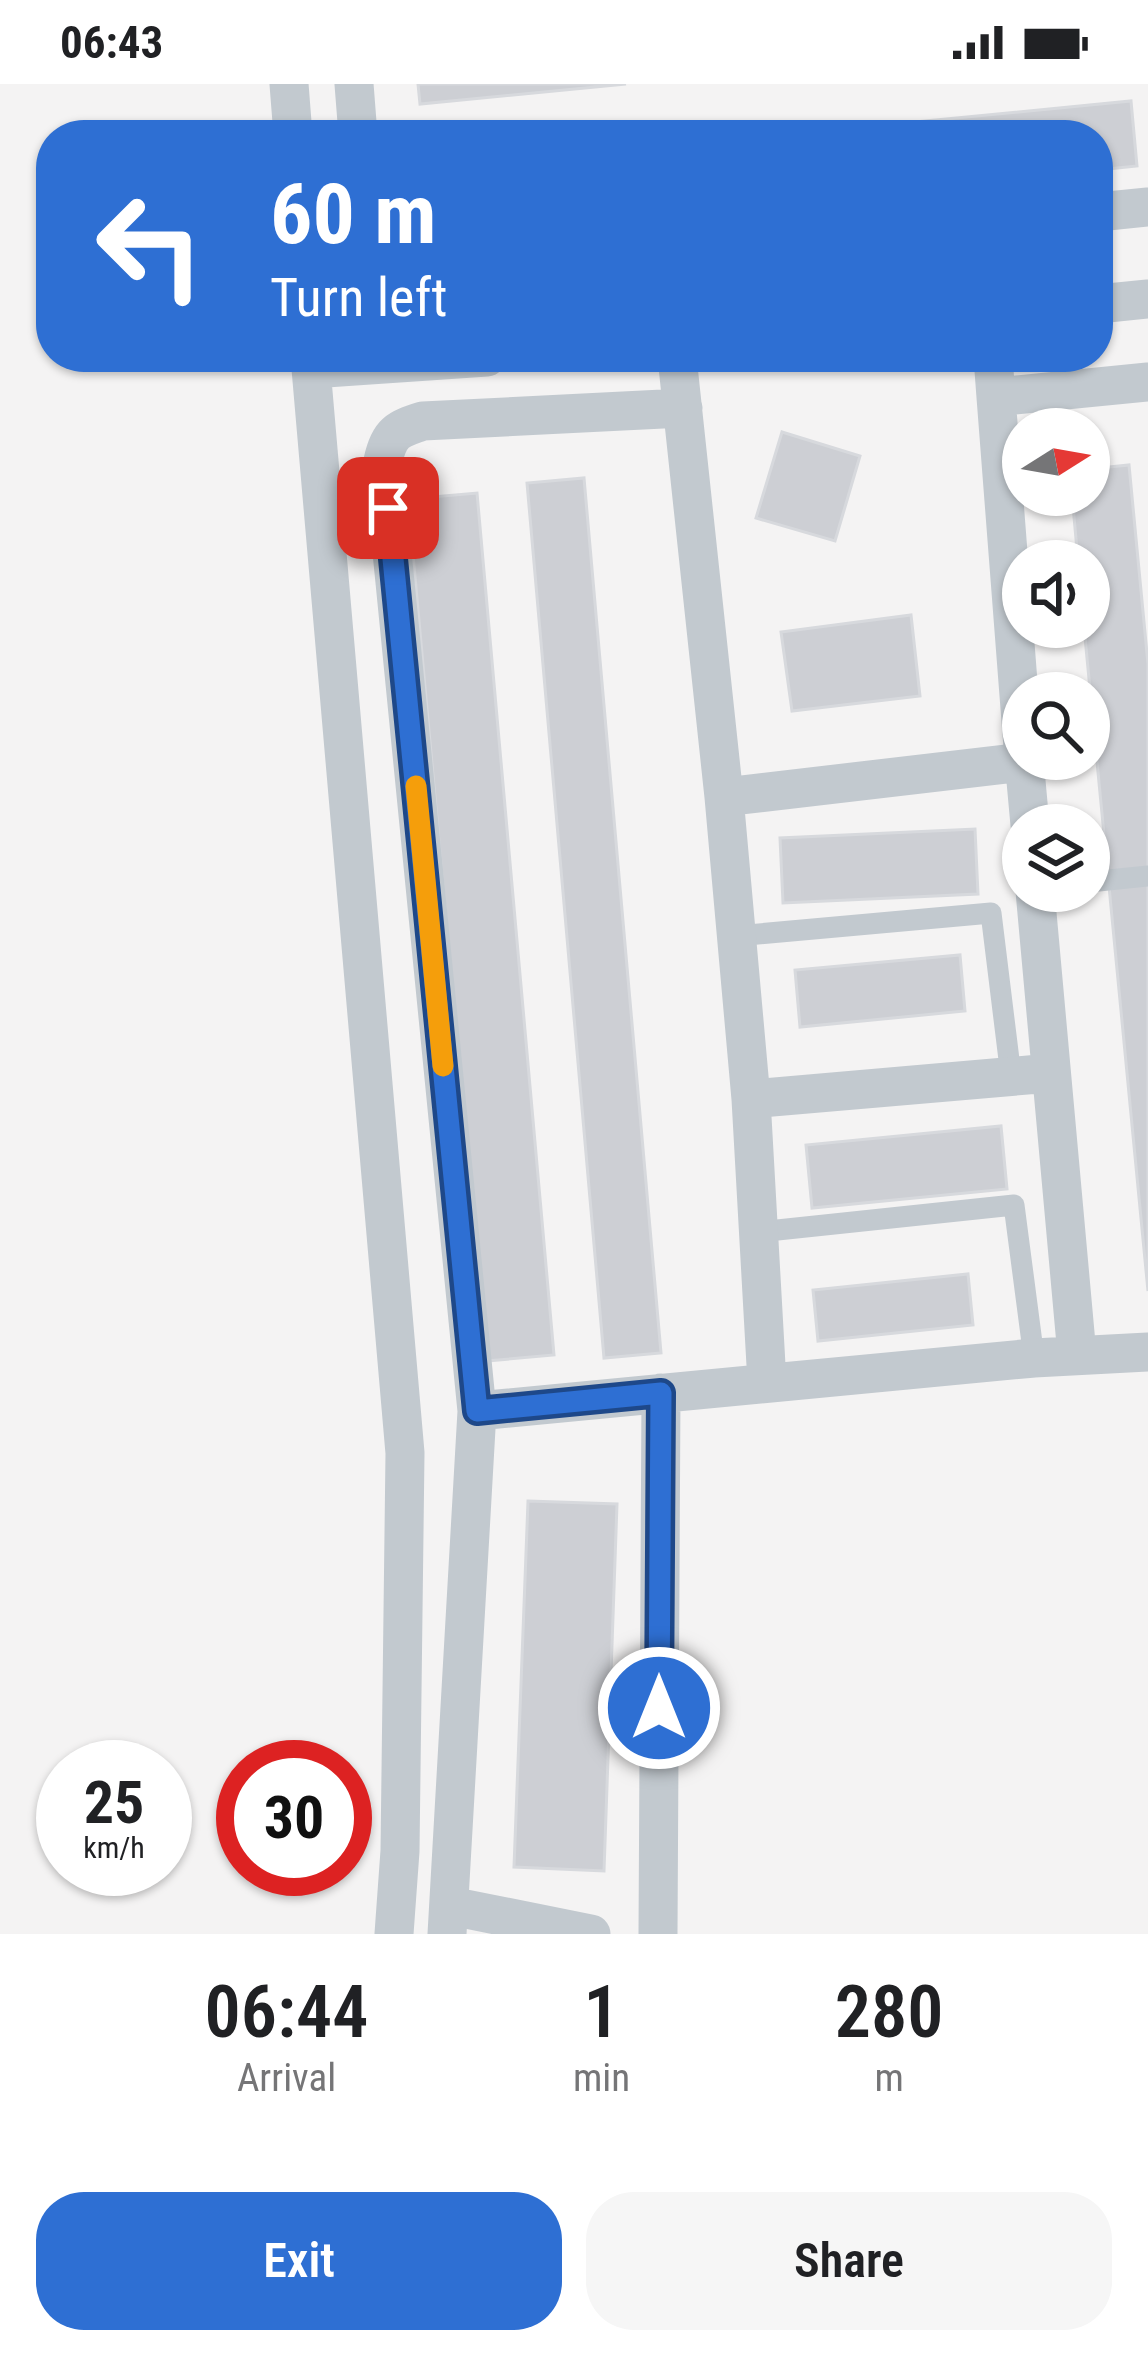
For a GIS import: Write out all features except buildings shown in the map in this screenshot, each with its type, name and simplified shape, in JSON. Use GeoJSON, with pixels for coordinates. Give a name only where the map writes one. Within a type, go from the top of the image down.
{"type":"FeatureCollection","features":[{"type":"Feature","properties":{"kind":"street"},"geometry":{"type":"LineString","coordinates":[[289,84],[292,120]]}},
{"type":"Feature","properties":{"kind":"street"},"geometry":{"type":"LineString","coordinates":[[354,84],[357,120]]}},
{"type":"Feature","properties":{"kind":"street"},"geometry":{"type":"LineString","coordinates":[[1113,210],[1148,207]]}},
{"type":"Feature","properties":{"kind":"street"},"geometry":{"type":"LineString","coordinates":[[1113,302],[1148,299]]}},
{"type":"Feature","properties":{"kind":"street"},"geometry":{"type":"LineString","coordinates":[[312,372],[405,1453],[400,1851],[394,1934]]}},
{"type":"Feature","properties":{"kind":"street"},"geometry":{"type":"LineString","coordinates":[[678,372],[751,1099],[766,1383]]}},
{"type":"Feature","properties":{"kind":"street"},"geometry":{"type":"LineString","coordinates":[[994,372],[1017,672]]}},
{"type":"Feature","properties":{"kind":"street"},"geometry":{"type":"LineString","coordinates":[[996,397],[1148,382]]}},
{"type":"Feature","properties":{"kind":"street"},"geometry":{"type":"LineString","coordinates":[[591,1934],[449,1920],[477,1411],[383,461],[387,442],[400,428],[423,421],[682,407]]}},
{"type":"Feature","properties":{"kind":"street"},"geometry":{"type":"LineString","coordinates":[[724,796],[1002,759]]}},
{"type":"Feature","properties":{"kind":"street"},"geometry":{"type":"LineString","coordinates":[[1037,912],[1077,1354]]}},
{"type":"Feature","properties":{"kind":"street"},"geometry":{"type":"LineString","coordinates":[[751,1099],[1051,1072]]}},
{"type":"Feature","properties":{"kind":"street"},"geometry":{"type":"LineString","coordinates":[[477,1411],[1077,1354],[1148,1352]]}},
{"type":"Feature","properties":{"kind":"street"},"geometry":{"type":"LineString","coordinates":[[658,1934],[661,1393]]}},
{"type":"Feature","properties":{"kind":"lane"},"geometry":{"type":"LineString","coordinates":[[1110,880],[1148,876]]}},
{"type":"Feature","properties":{"kind":"lane"},"geometry":{"type":"LineString","coordinates":[[736,936],[991,914],[1011,1076]]}},
{"type":"Feature","properties":{"kind":"lane"},"geometry":{"type":"LineString","coordinates":[[758,1232],[1014,1205],[1034,1358]]}},
{"type":"Feature","properties":{"kind":"slow traffic"},"geometry":{"type":"LineString","coordinates":[[416,786],[443,1066]]}},
{"type":"Feature","properties":{"kind":"route"},"geometry":{"type":"LineString","coordinates":[[388,508],[477,1411],[661,1393],[659,1708]]}}]}
